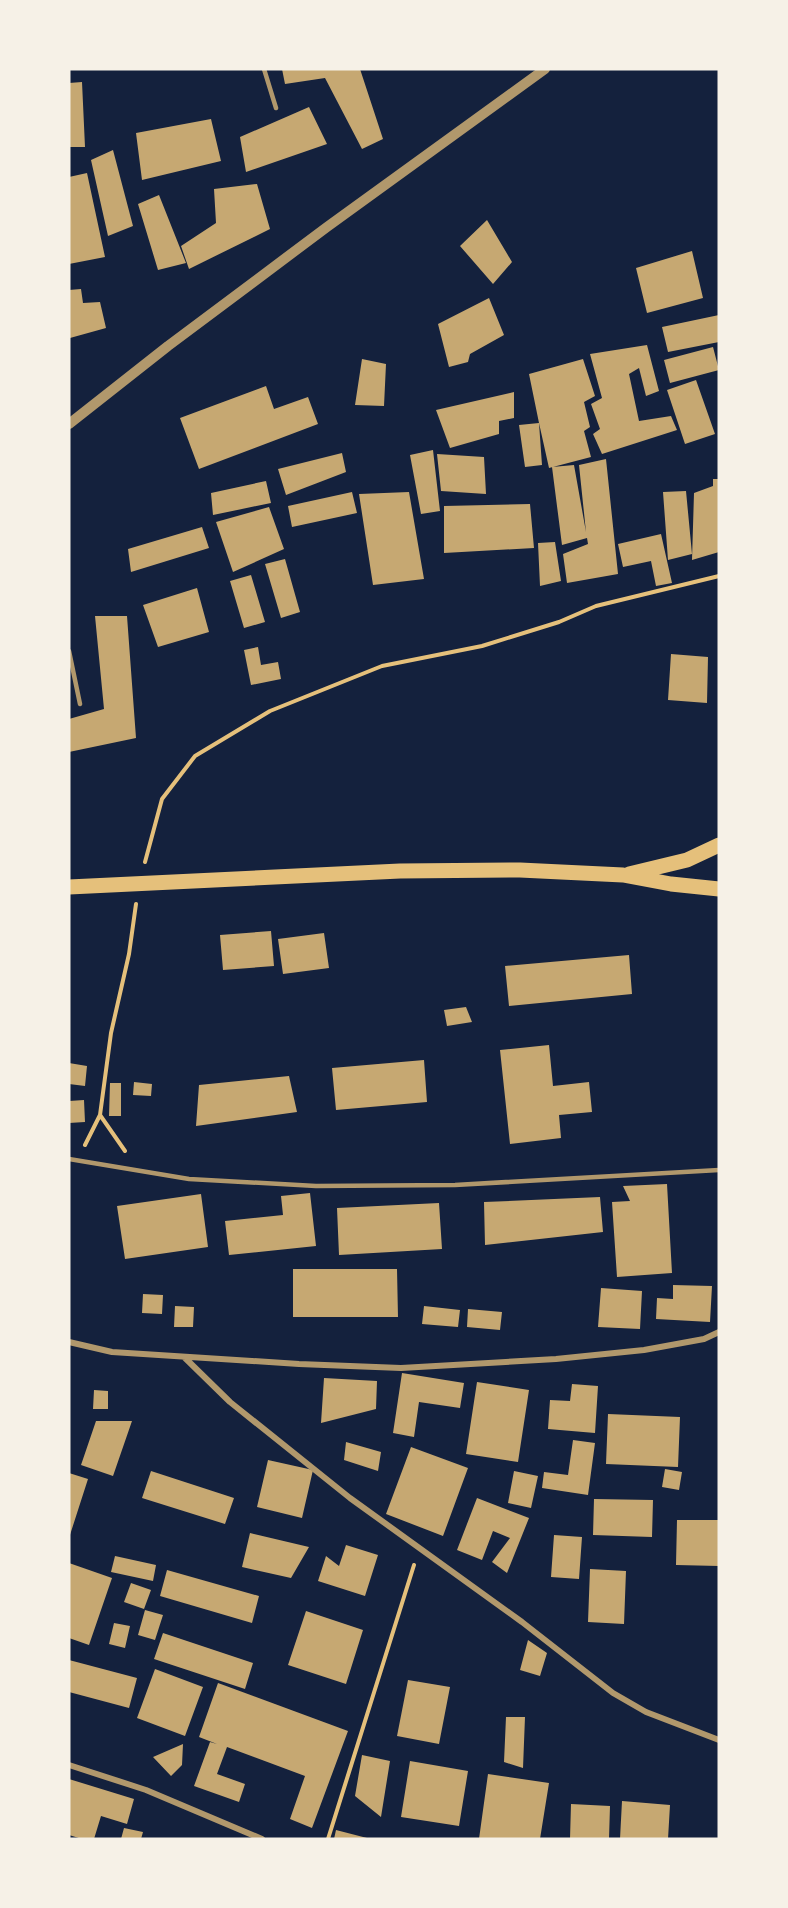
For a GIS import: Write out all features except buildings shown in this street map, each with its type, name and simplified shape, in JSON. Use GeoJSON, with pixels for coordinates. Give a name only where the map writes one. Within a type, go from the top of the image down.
{"type":"FeatureCollection","features":[{"type":"Feature","properties":{"kind":"main road"},"geometry":{"type":"LineString","coordinates":[[623,875],[687,860],[719,845]]}},
{"type":"Feature","properties":{"kind":"main road"},"geometry":{"type":"LineString","coordinates":[[69,887],[400,871],[520,870],[623,875],[671,884],[719,888]]}},
{"type":"Feature","properties":{"kind":"street"},"geometry":{"type":"LineString","coordinates":[[69,424],[317,234],[545,69]]}},
{"type":"Feature","properties":{"kind":"street"},"geometry":{"type":"LineString","coordinates":[[69,1342],[112,1352],[401,1368],[556,1359],[644,1350],[704,1339],[719,1332]]}},
{"type":"Feature","properties":{"kind":"street"},"geometry":{"type":"LineString","coordinates":[[184,1357],[230,1402],[350,1498],[531,1629],[613,1693],[646,1712],[719,1740]]}},
{"type":"Feature","properties":{"kind":"street"},"geometry":{"type":"LineString","coordinates":[[69,1765],[146,1790],[262,1839]]}},
{"type":"Feature","properties":{"kind":"lane"},"geometry":{"type":"LineString","coordinates":[[264,69],[276,108]]}},
{"type":"Feature","properties":{"kind":"lane"},"geometry":{"type":"LineString","coordinates":[[69,651],[80,705]]}},
{"type":"Feature","properties":{"kind":"lane"},"geometry":{"type":"LineString","coordinates":[[69,1159],[189,1179],[316,1186],[455,1185],[719,1170]]}},
{"type":"Feature","properties":{"kind":"path"},"geometry":{"type":"LineString","coordinates":[[75,1160],[100,1115],[111,1033],[129,954],[139,884],[162,799],[195,756],[270,711],[382,666],[482,646],[559,622],[596,606],[719,576]]}},
{"type":"Feature","properties":{"kind":"path"},"geometry":{"type":"LineString","coordinates":[[100,1115],[138,1171]]}},
{"type":"Feature","properties":{"kind":"path"},"geometry":{"type":"LineString","coordinates":[[328,1839],[419,1549]]}}]}
